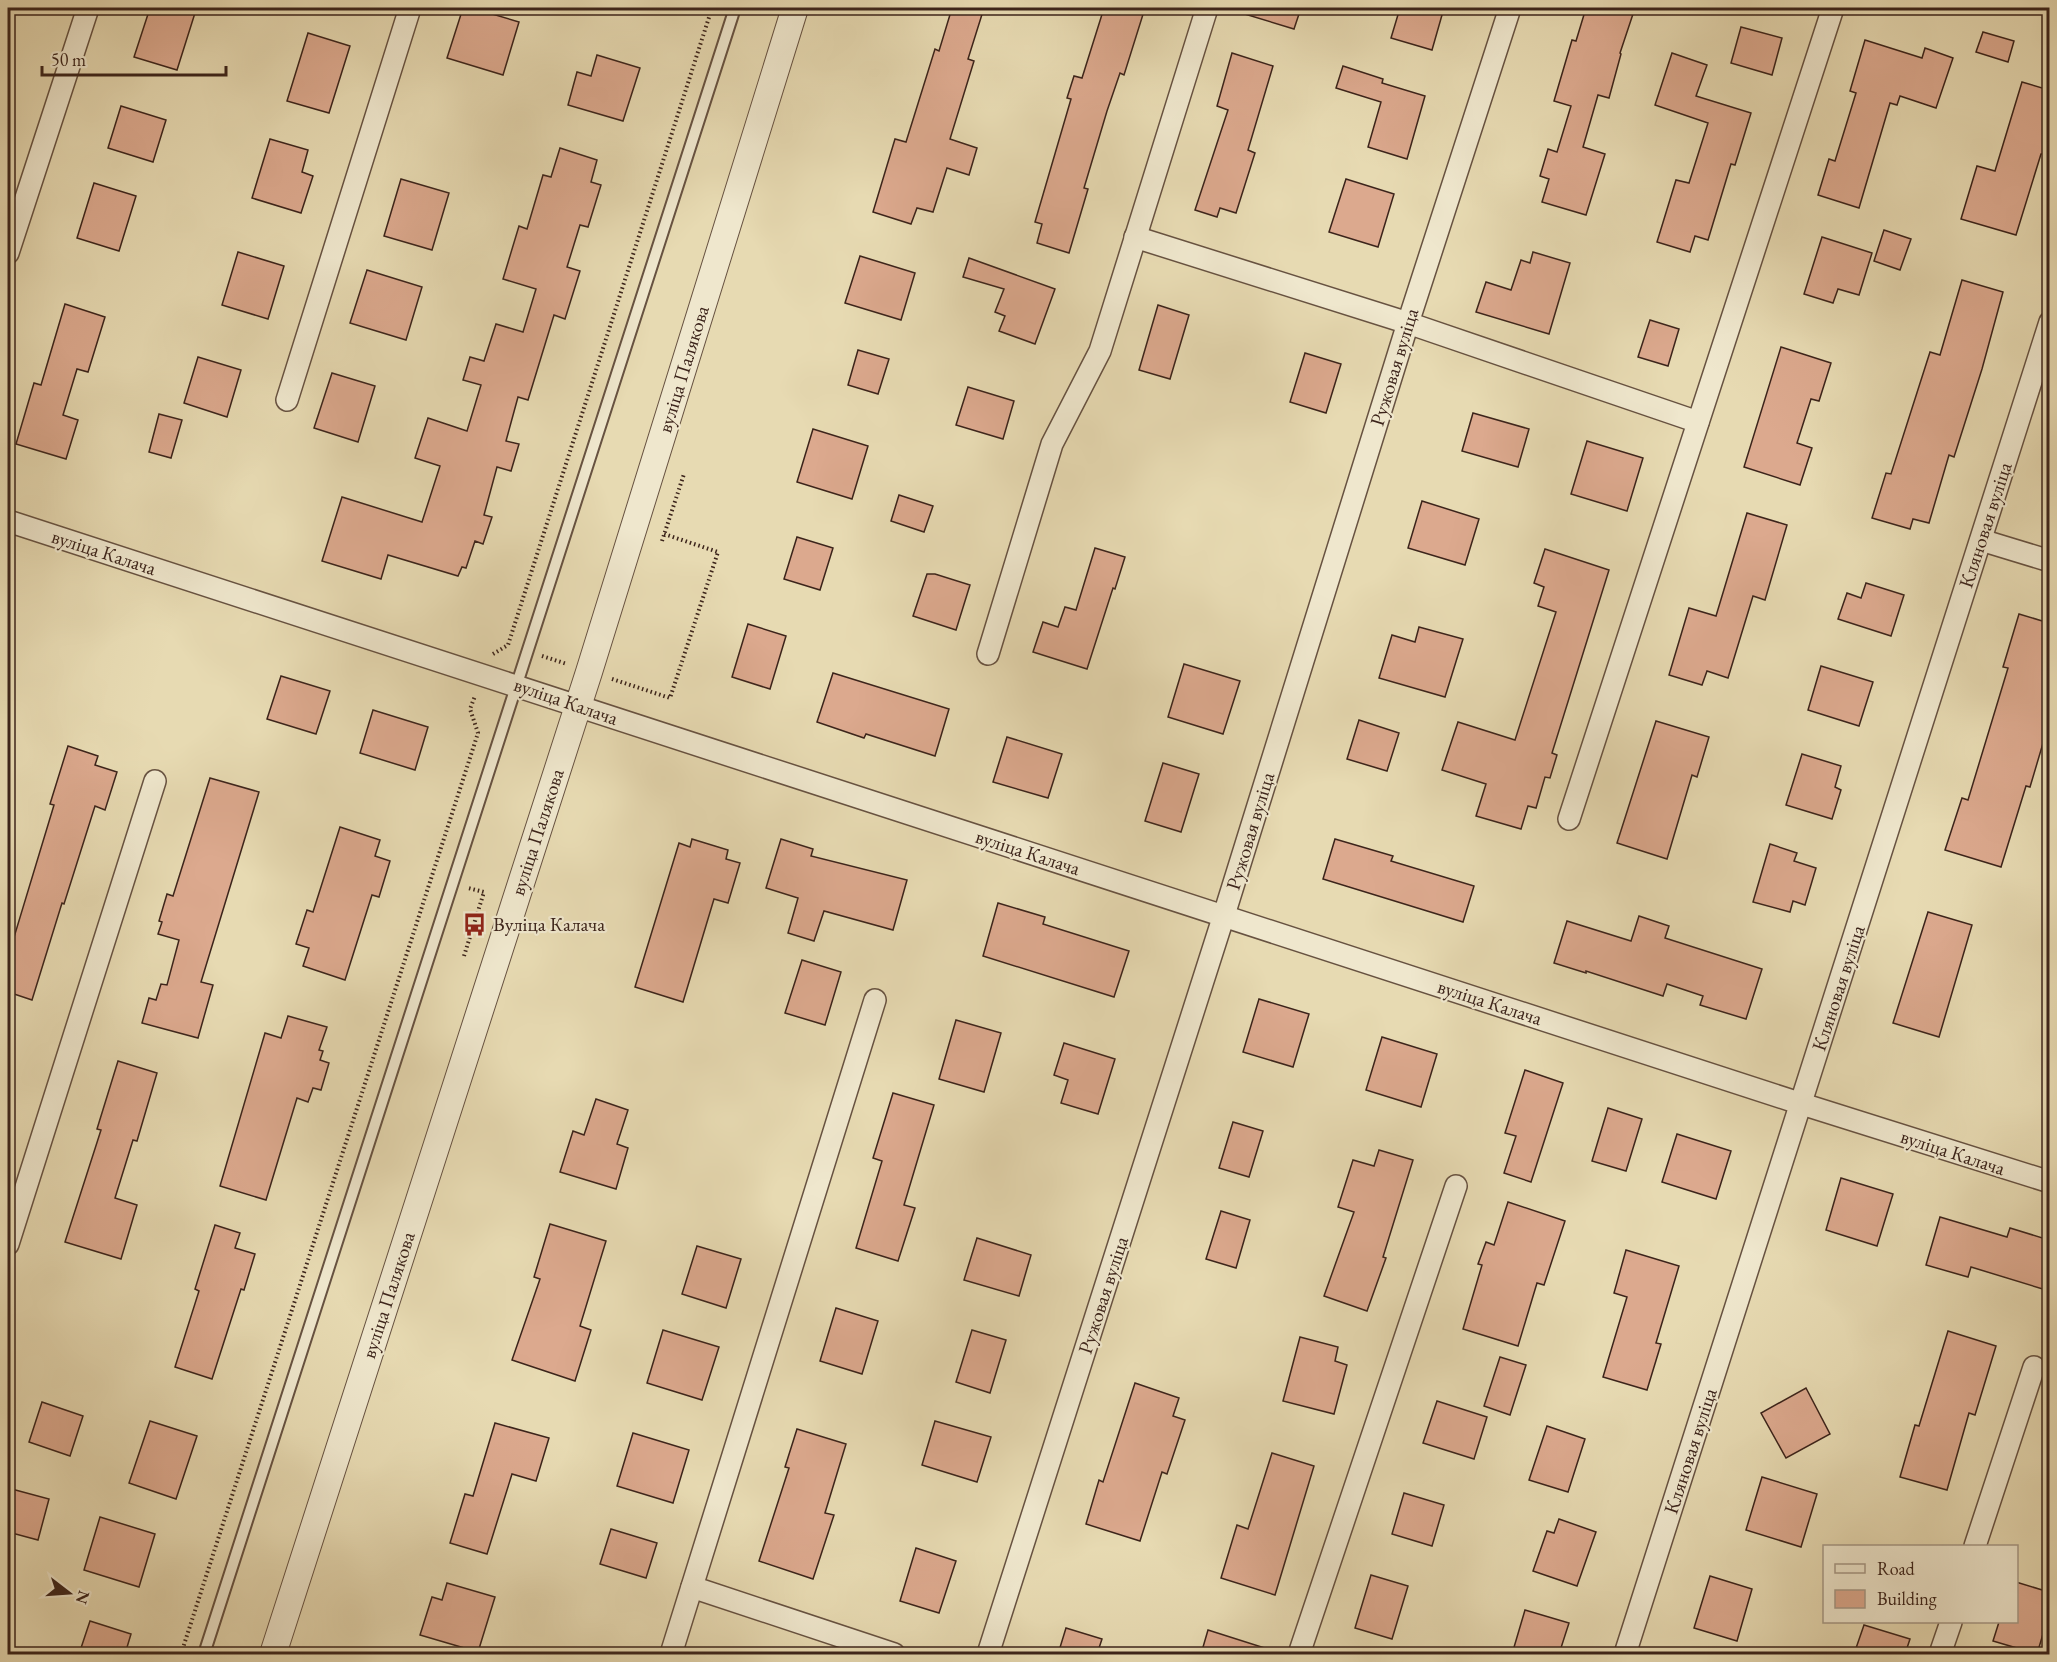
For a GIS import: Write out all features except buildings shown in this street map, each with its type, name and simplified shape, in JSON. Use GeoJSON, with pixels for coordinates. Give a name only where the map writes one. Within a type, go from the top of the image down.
{"type":"FeatureCollection","features":[{"type":"Feature","properties":{"kind":"street"},"geometry":{"type":"LineString","coordinates":[[8,254],[88,8]]}},
{"type":"Feature","properties":{"kind":"street"},"geometry":{"type":"LineString","coordinates":[[287,400],[408,8]]}},
{"type":"Feature","properties":{"kind":"street","name":"вуліца Палякова"},"geometry":{"type":"LineString","coordinates":[[273,1654],[578,706],[795,8]]}},
{"type":"Feature","properties":{"kind":"street"},"geometry":{"type":"LineString","coordinates":[[988,654],[1052,444],[1100,351],[1207,8]]}},
{"type":"Feature","properties":{"kind":"street","name":"Ружовая вуліца"},"geometry":{"type":"LineString","coordinates":[[988,1654],[1224,915],[1408,323],[1510,8]]}},
{"type":"Feature","properties":{"kind":"street"},"geometry":{"type":"LineString","coordinates":[[1569,819],[1833,8]]}},
{"type":"Feature","properties":{"kind":"street"},"geometry":{"type":"LineString","coordinates":[[1136,237],[1408,323],[1698,422]]}},
{"type":"Feature","properties":{"kind":"street","name":"Кляновая вуліца"},"geometry":{"type":"LineString","coordinates":[[1625,1654],[1802,1104],[2049,322]]}},
{"type":"Feature","properties":{"kind":"street","name":"вуліца Калача"},"geometry":{"type":"LineString","coordinates":[[8,521],[1802,1104],[2049,1182]]}},
{"type":"Feature","properties":{"kind":"street"},"geometry":{"type":"LineString","coordinates":[[1981,540],[2049,561]]}},
{"type":"Feature","properties":{"kind":"street"},"geometry":{"type":"LineString","coordinates":[[8,1244],[155,781]]}},
{"type":"Feature","properties":{"kind":"street"},"geometry":{"type":"LineString","coordinates":[[671,1654],[874,1000]]}},
{"type":"Feature","properties":{"kind":"street"},"geometry":{"type":"LineString","coordinates":[[1299,1654],[1456,1186]]}},
{"type":"Feature","properties":{"kind":"street"},"geometry":{"type":"LineString","coordinates":[[1975,1545],[2034,1367]]}},
{"type":"Feature","properties":{"kind":"street"},"geometry":{"type":"LineString","coordinates":[[692,1587],[894,1654]]}},
{"type":"Feature","properties":{"kind":"street"},"geometry":{"type":"LineString","coordinates":[[1940,1654],[1951,1623]]}},
{"type":"Feature","properties":{"kind":"lane"},"geometry":{"type":"LineString","coordinates":[[204,1654],[735,8]]}},
{"type":"Feature","properties":{"kind":"path"},"geometry":{"type":"LineString","coordinates":[[487,658],[507,645],[712,8]]}},
{"type":"Feature","properties":{"kind":"path"},"geometry":{"type":"LineString","coordinates":[[662,541],[684,474]]}},
{"type":"Feature","properties":{"kind":"path"},"geometry":{"type":"LineString","coordinates":[[603,676],[670,698],[718,552],[664,534]]}},
{"type":"Feature","properties":{"kind":"path"},"geometry":{"type":"LineString","coordinates":[[181,1654],[478,733],[470,709],[475,695]]}},
{"type":"Feature","properties":{"kind":"path"},"geometry":{"type":"LineString","coordinates":[[464,956],[484,892]]}},
{"type":"Feature","properties":{"kind":"place","name":"Вуліца Калача"},"geometry":{"type":"Point","coordinates":[475,924]}}]}
